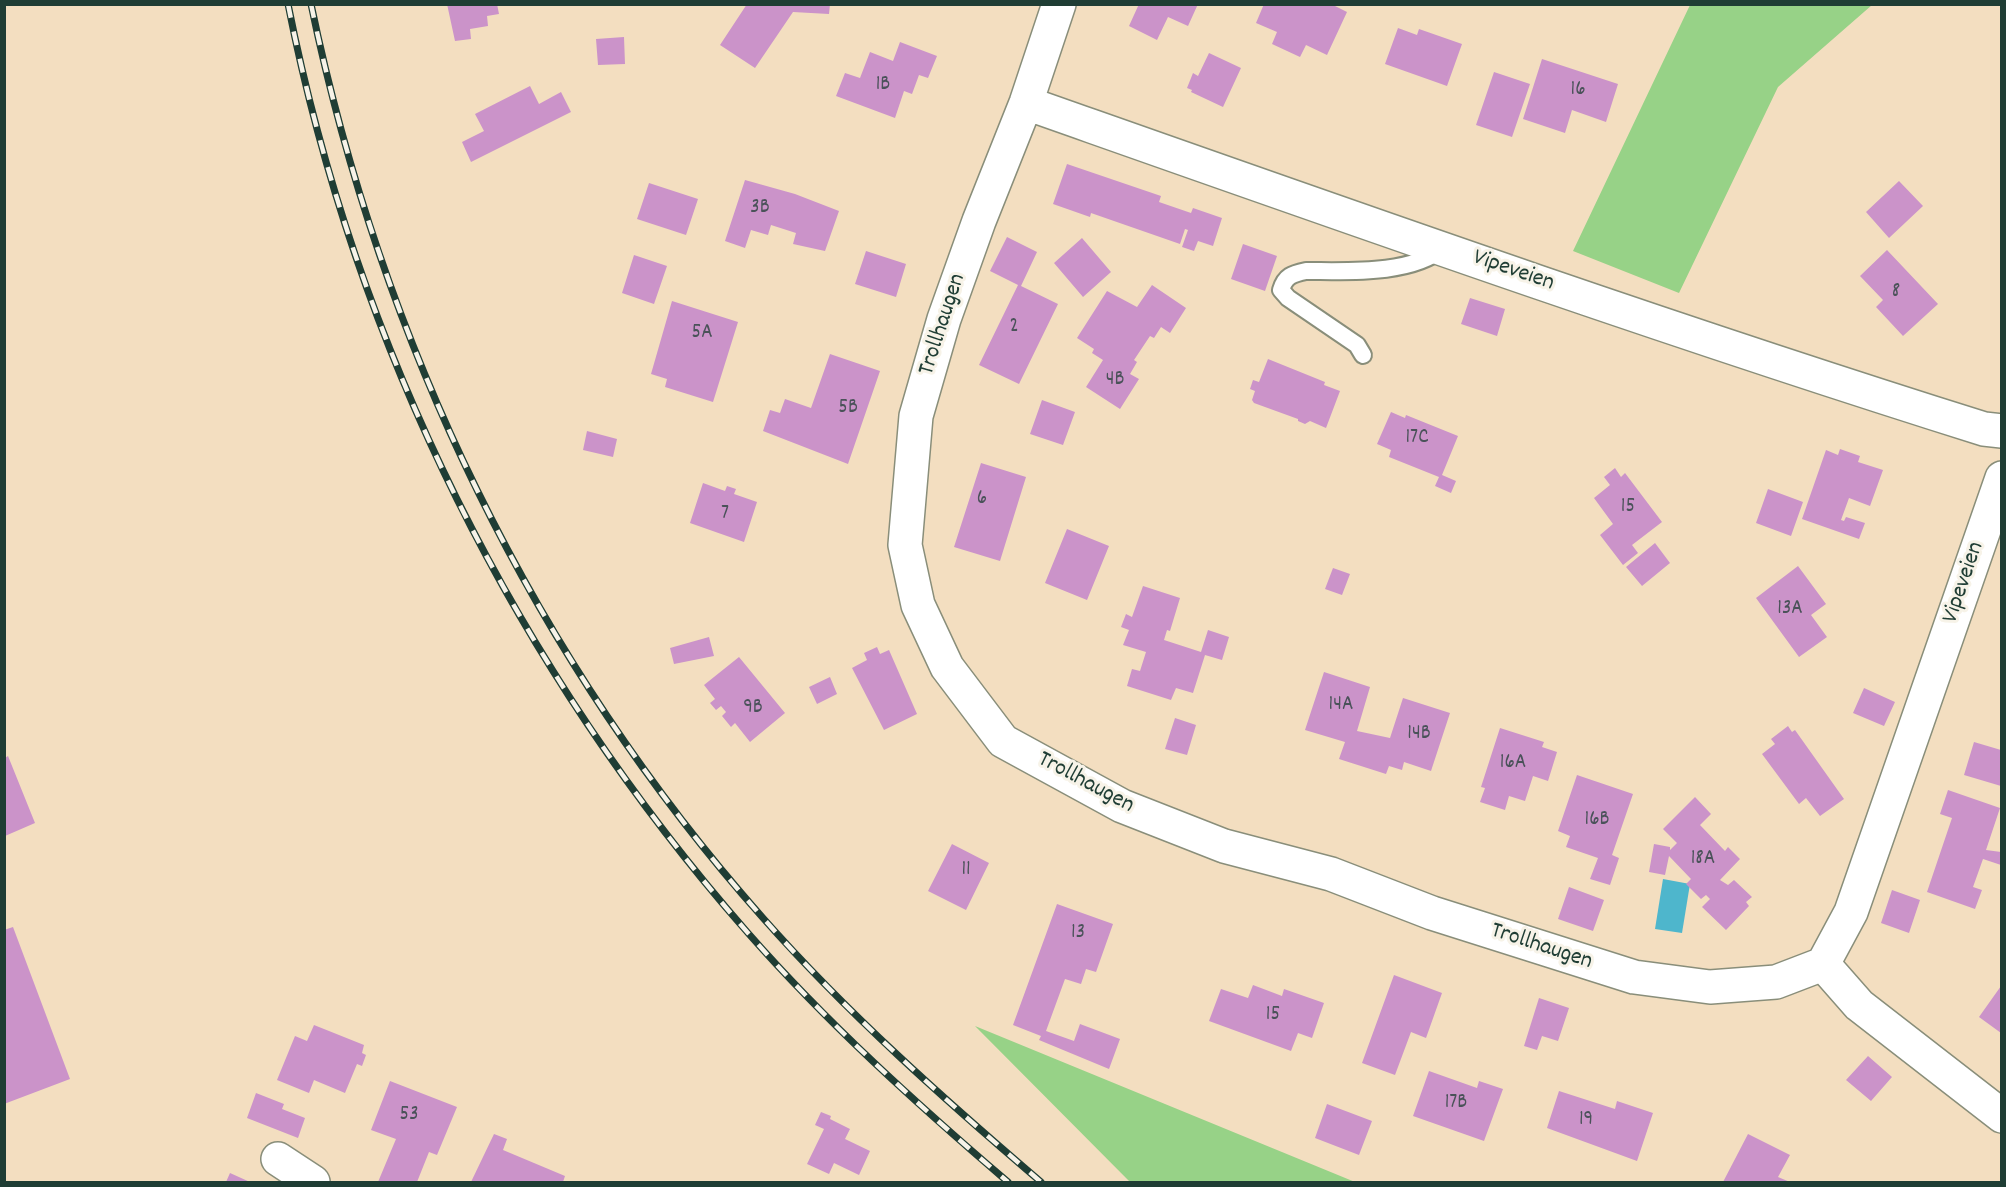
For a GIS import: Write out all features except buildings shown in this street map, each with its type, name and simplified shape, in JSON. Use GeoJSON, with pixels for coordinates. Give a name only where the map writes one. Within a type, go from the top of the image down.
{"type":"FeatureCollection","features":[{"type":"Feature","properties":{"kind":"street","name":"Trollhaugen"},"geometry":{"type":"LineString","coordinates":[[1059,4],[1026,103],[956,286],[916,416],[905,545],[918,605],[947,667],[1004,741],[1122,806],[1224,846],[1331,874],[1453,920],[1634,977],[1710,987],[1776,982],[1823,964]]}},
{"type":"Feature","properties":{"kind":"street","name":"Vipeveien"},"geometry":{"type":"LineString","coordinates":[[1026,103],[1277,193],[1443,247],[1782,366],[1984,429],[2001,431]]}},
{"type":"Feature","properties":{"kind":"street","name":"Vipeveien"},"geometry":{"type":"LineString","coordinates":[[1823,964],[1851,912],[2001,478]]}},
{"type":"Feature","properties":{"kind":"street"},"geometry":{"type":"LineString","coordinates":[[1823,964],[1859,1005],[2001,1116]]}},
{"type":"Feature","properties":{"kind":"street"},"geometry":{"type":"LineString","coordinates":[[278,1159],[313,1182]]}},
{"type":"Feature","properties":{"kind":"lane"},"geometry":{"type":"LineString","coordinates":[[1363,355],[1358,345],[1288,298],[1281,290],[1283,282],[1290,274],[1306,271],[1402,266],[1430,258],[1443,247]]}},
{"type":"Feature","properties":{"kind":"green space"},"geometry":{"type":"Polygon","coordinates":[[[1690,5],[1872,5],[1778,87],[1679,293],[1573,251],[1690,5]]]}},
{"type":"Feature","properties":{"kind":"green space"},"geometry":{"type":"Polygon","coordinates":[[[975,1026],[1355,1182],[1130,1182],[975,1026]]]}},
{"type":"Feature","properties":{"kind":"water"},"geometry":{"type":"Polygon","coordinates":[[[1663,879],[1690,884],[1682,933],[1655,929],[1663,879]]]}},
{"type":"Feature","properties":{"kind":"railway"},"geometry":{"type":"LineString","coordinates":[[288,4],[318,132],[356,257],[403,380],[457,499],[519,614],[588,725],[665,832],[748,933],[809,999],[873,1062],[1008,1182]]}},
{"type":"Feature","properties":{"kind":"railway"},"geometry":{"type":"LineString","coordinates":[[311,4],[341,129],[379,253],[424,373],[477,491],[538,604],[606,714],[681,818],[795,954],[897,1055],[1041,1182]]}}]}
